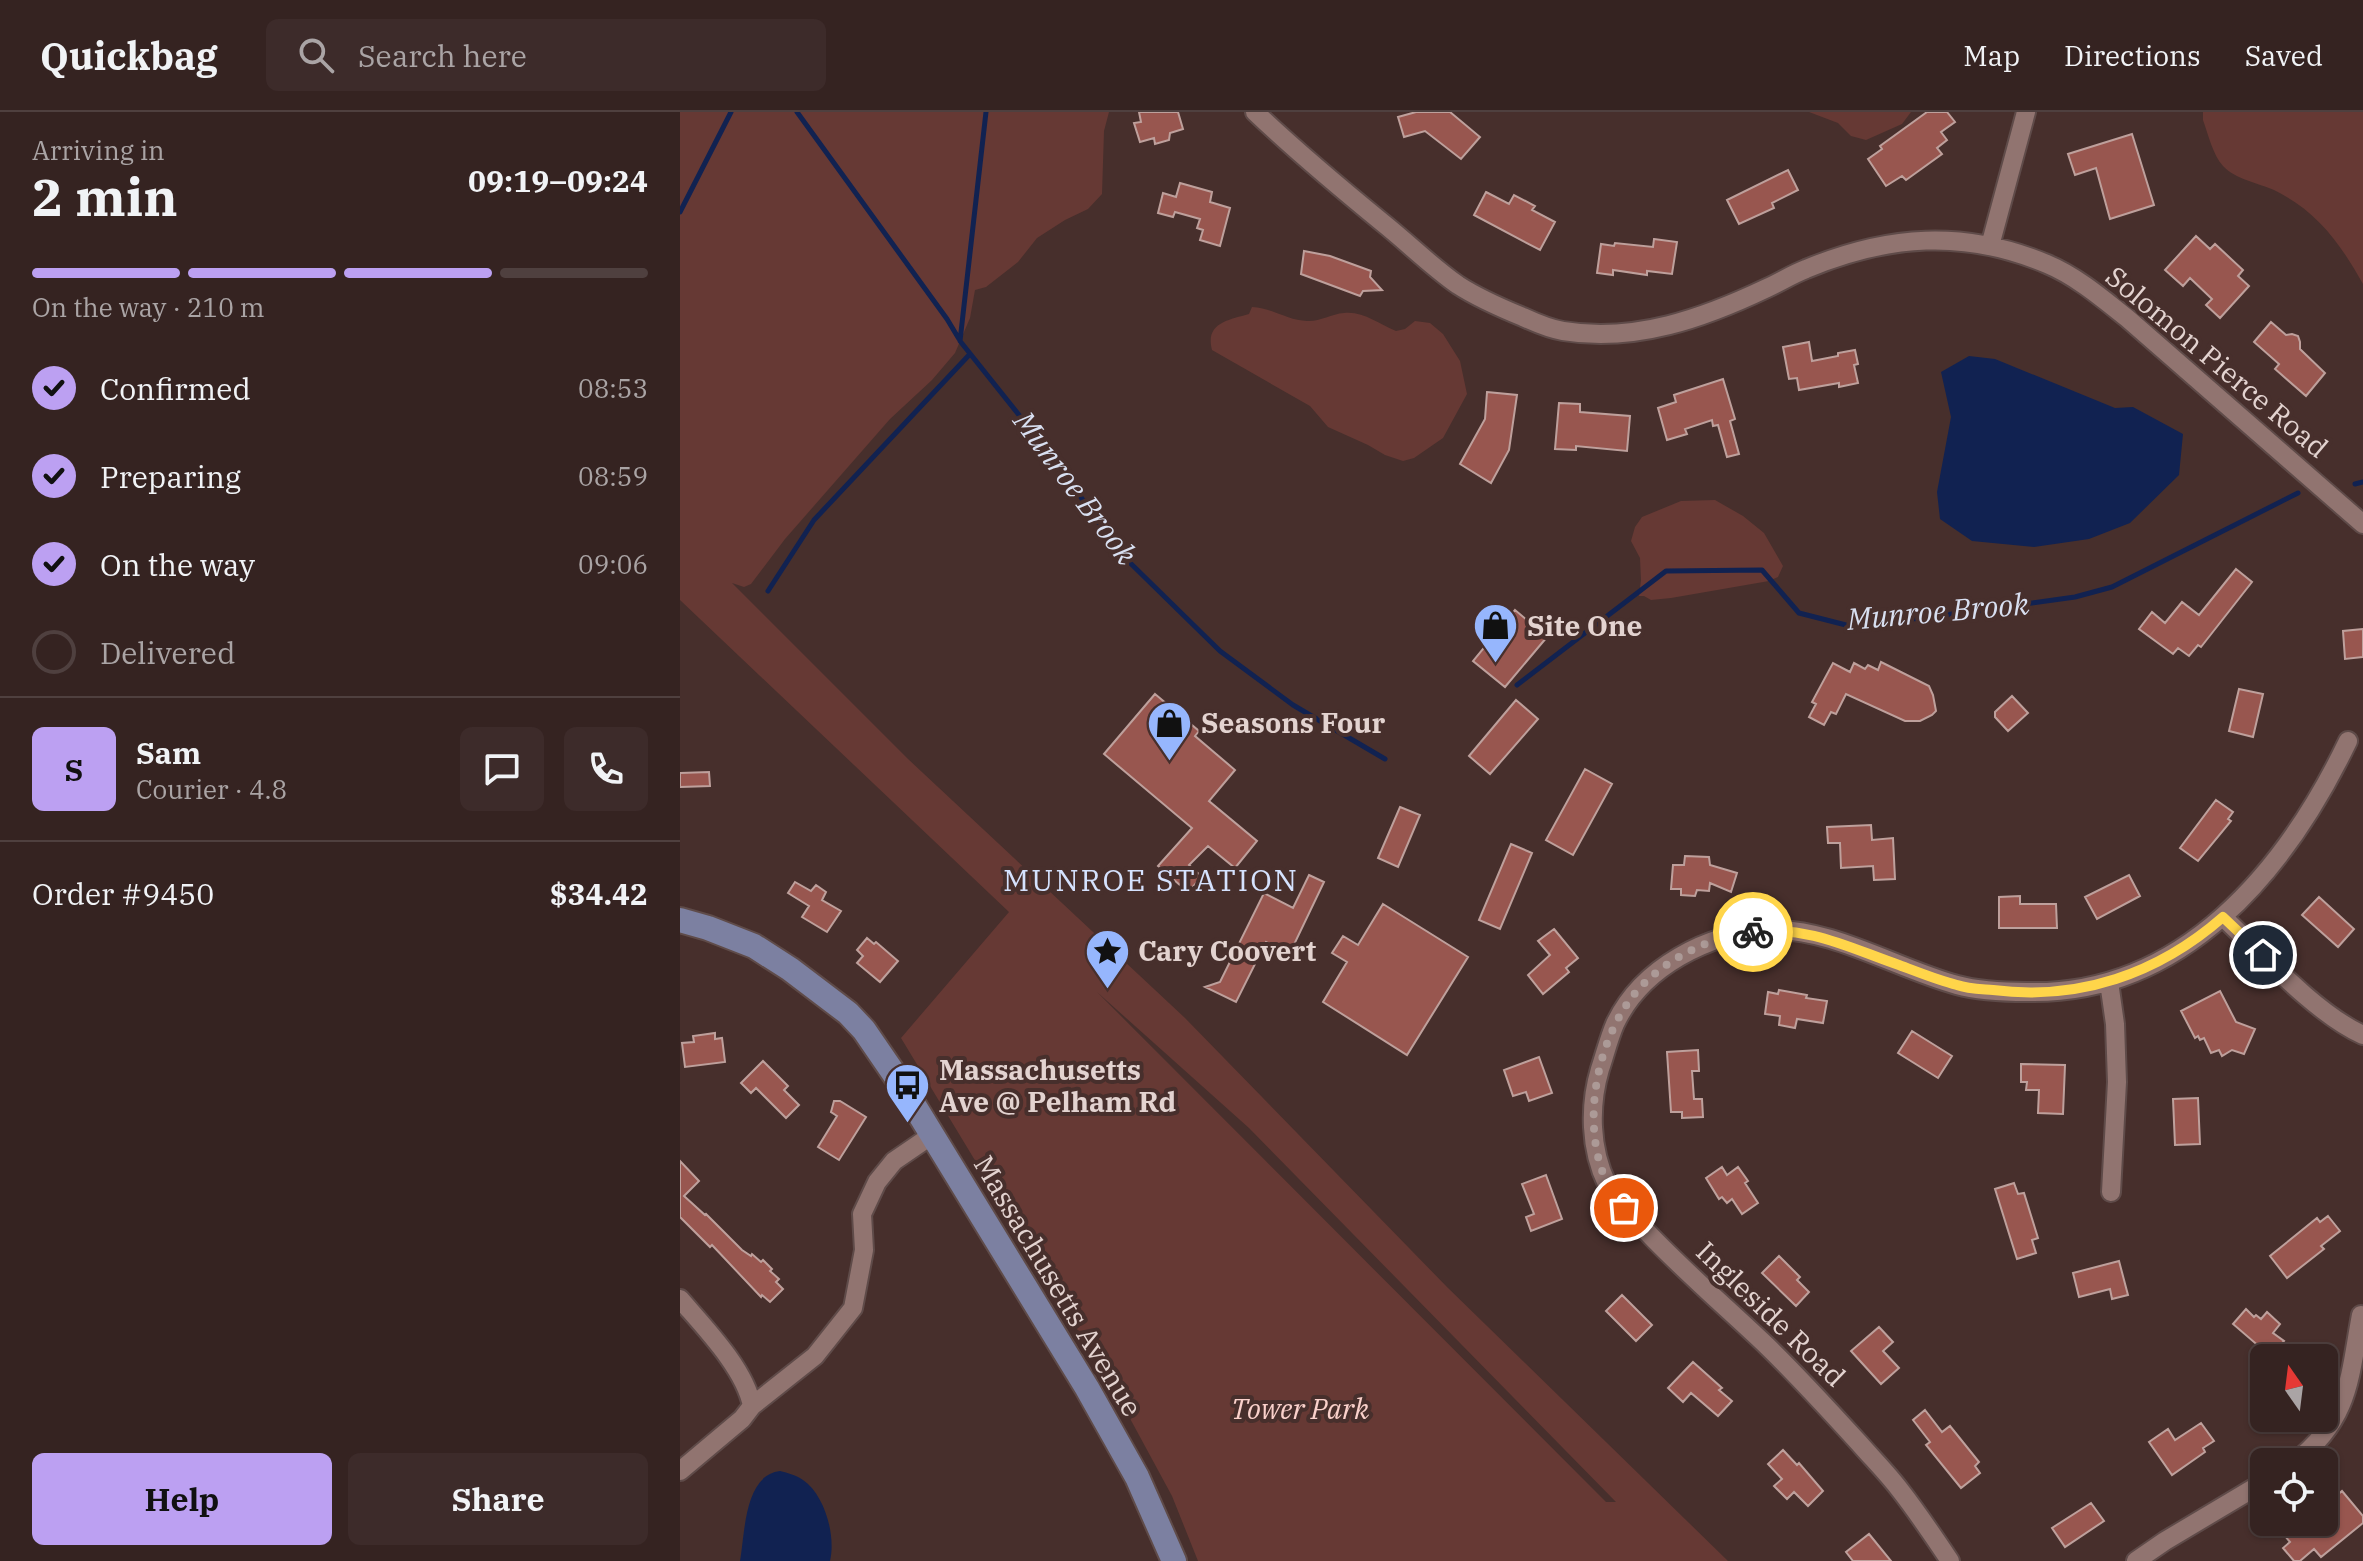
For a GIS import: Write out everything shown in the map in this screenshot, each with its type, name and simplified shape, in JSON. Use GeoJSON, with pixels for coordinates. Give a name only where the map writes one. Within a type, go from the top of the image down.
{"type":"FeatureCollection","features":[{"type":"Feature","properties":{"kind":"main road","name":"Massachusetts Avenue"},"geometry":{"type":"LineString","coordinates":[[680,920],[754,946],[848,1013],[873,1043],[1094,1401],[1137,1477],[1174,1561]]}},
{"type":"Feature","properties":{"kind":"street","name":"Solomon Pierce Road"},"geometry":{"type":"LineString","coordinates":[[1255,112],[1457,284],[1498,307],[1562,331],[1603,334],[1680,324],[1805,269],[1884,244],[1921,239],[1953,240],[1990,246],[2047,264],[2089,288],[2149,337],[2363,524]]}},
{"type":"Feature","properties":{"kind":"street"},"geometry":{"type":"LineString","coordinates":[[1990,246],[2026,112]]}},
{"type":"Feature","properties":{"kind":"street","name":"Ingleside Road"},"geometry":{"type":"LineString","coordinates":[[1950,1561],[1898,1487],[1819,1398],[1668,1254],[1624,1208],[1607,1185],[1593,1133],[1593,1105],[1598,1078],[1616,1024],[1632,997],[1650,977],[1696,948],[1745,933],[1785,931],[1824,937],[1959,986],[2005,992],[2055,993],[2109,982],[2137,972],[2170,956],[2202,935],[2258,881],[2295,833],[2331,776],[2348,741]]}},
{"type":"Feature","properties":{"kind":"street"},"geometry":{"type":"LineString","coordinates":[[2223,917],[2304,993],[2345,1027],[2363,1035]]}},
{"type":"Feature","properties":{"kind":"street"},"geometry":{"type":"LineString","coordinates":[[2109,982],[2115,1024],[2117,1082],[2111,1192]]}},
{"type":"Feature","properties":{"kind":"street"},"geometry":{"type":"LineString","coordinates":[[680,1471],[742,1419],[752,1406],[815,1356],[853,1308],[864,1250],[862,1214],[877,1182],[894,1161],[932,1135]]}},
{"type":"Feature","properties":{"kind":"street"},"geometry":{"type":"LineString","coordinates":[[680,1299],[736,1368],[746,1384],[752,1406]]}},
{"type":"Feature","properties":{"kind":"street"},"geometry":{"type":"LineString","coordinates":[[2310,1448],[2326,1433],[2339,1411],[2348,1387],[2361,1315]]}},
{"type":"Feature","properties":{"kind":"street"},"geometry":{"type":"LineString","coordinates":[[2136,1561],[2250,1490]]}},
{"type":"Feature","properties":{"kind":"green space","name":"Tower Park"},"geometry":{"type":"Polygon","coordinates":[[[680,112],[1109,112],[1104,131],[1102,194],[1088,209],[1037,238],[1018,262],[986,287],[975,290],[970,318],[955,353],[932,380],[890,419],[785,539],[751,584],[744,587],[732,583],[908,759],[1185,1018],[1447,1287],[1728,1561],[1198,1561],[1172,1496],[1120,1400],[901,1038],[1009,912],[680,600],[680,112]],[[1097,992],[1606,1502],[1616,1502],[1249,1128],[1097,992]]]}},
{"type":"Feature","properties":{"kind":"green space"},"geometry":{"type":"Polygon","coordinates":[[[1809,112],[1911,112],[1902,124],[1866,140],[1851,136],[1838,123],[1809,112]]]}},
{"type":"Feature","properties":{"kind":"green space"},"geometry":{"type":"Polygon","coordinates":[[[2203,112],[2363,112],[2363,284],[2336,242],[2315,218],[2289,198],[2240,177],[2223,166],[2211,144],[2203,112]]]}},
{"type":"Feature","properties":{"kind":"green space"},"geometry":{"type":"Polygon","coordinates":[[[1252,307],[1307,321],[1344,313],[1358,314],[1396,331],[1405,329],[1415,321],[1430,323],[1443,334],[1460,361],[1467,394],[1443,438],[1414,458],[1403,461],[1385,455],[1328,427],[1310,406],[1212,350],[1215,328],[1249,314],[1252,307]]]}},
{"type":"Feature","properties":{"kind":"green space"},"geometry":{"type":"Polygon","coordinates":[[[1715,500],[1764,533],[1783,566],[1778,577],[1671,598],[1651,600],[1639,596],[1640,558],[1631,541],[1642,517],[1681,501],[1715,500]]]}},
{"type":"Feature","properties":{"kind":"water"},"geometry":{"type":"Polygon","coordinates":[[[1969,356],[1995,359],[2115,408],[2133,407],[2183,434],[2179,475],[2130,523],[2089,539],[2034,547],[1972,541],[1940,519],[1937,492],[1951,417],[1941,372],[1969,356]]]}},
{"type":"Feature","properties":{"kind":"water"},"geometry":{"type":"Polygon","coordinates":[[[780,1471],[803,1480],[817,1495],[830,1528],[830,1561],[740,1561],[745,1522],[753,1494],[768,1475],[780,1471]]]}},
{"type":"Feature","properties":{"kind":"building"},"geometry":{"type":"Polygon","coordinates":[[[1139,112],[1178,112],[1183,129],[1170,133],[1169,140],[1155,144],[1154,138],[1140,142],[1134,123],[1141,122],[1139,112]]]}},
{"type":"Feature","properties":{"kind":"building"},"geometry":{"type":"Polygon","coordinates":[[[1416,112],[1450,112],[1480,137],[1461,159],[1425,131],[1404,137],[1398,117],[1416,112]]]}},
{"type":"Feature","properties":{"kind":"building"},"geometry":{"type":"Polygon","coordinates":[[[1927,112],[1947,112],[1955,122],[1941,132],[1947,140],[1937,148],[1942,154],[1906,180],[1902,176],[1886,186],[1868,159],[1882,149],[1880,146],[1927,112]]]}},
{"type":"Feature","properties":{"kind":"building"},"geometry":{"type":"Polygon","coordinates":[[[2132,134],[2154,205],[2110,219],[2096,168],[2075,175],[2068,154],[2132,134]]]}},
{"type":"Feature","properties":{"kind":"building"},"geometry":{"type":"Polygon","coordinates":[[[1788,170],[1798,190],[1772,203],[1774,208],[1739,224],[1727,200],[1788,170]]]}},
{"type":"Feature","properties":{"kind":"building"},"geometry":{"type":"Polygon","coordinates":[[[1180,183],[1212,192],[1210,202],[1230,208],[1220,246],[1200,240],[1203,230],[1197,228],[1200,219],[1175,212],[1173,217],[1158,213],[1163,193],[1176,197],[1180,183]]]}},
{"type":"Feature","properties":{"kind":"building"},"geometry":{"type":"Polygon","coordinates":[[[1486,192],[1509,204],[1514,195],[1535,206],[1532,210],[1555,222],[1540,250],[1474,215],[1486,192]]]}},
{"type":"Feature","properties":{"kind":"building"},"geometry":{"type":"Polygon","coordinates":[[[2196,236],[2210,249],[2215,244],[2243,270],[2238,276],[2249,286],[2220,318],[2206,305],[2212,299],[2190,278],[2183,286],[2165,270],[2196,236]]]}},
{"type":"Feature","properties":{"kind":"building"},"geometry":{"type":"Polygon","coordinates":[[[1654,239],[1677,242],[1672,274],[1647,271],[1647,275],[1613,270],[1613,275],[1597,273],[1601,244],[1653,247],[1654,239]]]}},
{"type":"Feature","properties":{"kind":"building"},"geometry":{"type":"Polygon","coordinates":[[[1304,251],[1330,256],[1371,271],[1370,277],[1382,290],[1363,291],[1360,296],[1301,274],[1304,251]]]}},
{"type":"Feature","properties":{"kind":"building"},"geometry":{"type":"Polygon","coordinates":[[[2271,322],[2286,335],[2298,336],[2300,349],[2325,373],[2306,396],[2275,369],[2279,364],[2254,342],[2271,322]]]}},
{"type":"Feature","properties":{"kind":"building"},"geometry":{"type":"Polygon","coordinates":[[[1809,342],[1812,361],[1855,350],[1858,383],[1799,390],[1797,378],[1789,379],[1783,347],[1809,342]]]}},
{"type":"Feature","properties":{"kind":"building"},"geometry":{"type":"Polygon","coordinates":[[[1723,379],[1735,419],[1730,421],[1739,454],[1727,457],[1718,425],[1713,426],[1712,420],[1685,429],[1687,434],[1667,440],[1658,408],[1676,402],[1674,395],[1723,379]]]}},
{"type":"Feature","properties":{"kind":"building"},"geometry":{"type":"Polygon","coordinates":[[[1487,392],[1517,395],[1509,450],[1491,483],[1460,464],[1485,419],[1487,392]]]}},
{"type":"Feature","properties":{"kind":"building"},"geometry":{"type":"Polygon","coordinates":[[[1559,403],[1580,404],[1580,412],[1630,416],[1627,451],[1576,446],[1576,450],[1555,449],[1559,403]]]}},
{"type":"Feature","properties":{"kind":"building"},"geometry":{"type":"Polygon","coordinates":[[[2236,569],[2252,582],[2201,647],[2198,645],[2189,656],[2178,648],[2173,654],[2139,629],[2152,612],[2165,623],[2182,602],[2199,615],[2236,569]]]}},
{"type":"Feature","properties":{"kind":"building"},"geometry":{"type":"Polygon","coordinates":[[[1515,610],[1547,637],[1505,687],[1473,661],[1515,610]]]}},
{"type":"Feature","properties":{"kind":"building"},"geometry":{"type":"Polygon","coordinates":[[[2363,629],[2363,657],[2345,659],[2343,631],[2363,629]]]}},
{"type":"Feature","properties":{"kind":"building"},"geometry":{"type":"Polygon","coordinates":[[[1881,662],[1929,686],[1936,711],[1920,721],[1905,721],[1846,694],[1836,714],[1831,712],[1824,725],[1809,717],[1816,704],[1812,702],[1833,663],[1850,672],[1854,663],[1865,669],[1868,665],[1878,670],[1881,662]]]}},
{"type":"Feature","properties":{"kind":"building"},"geometry":{"type":"Polygon","coordinates":[[[2239,689],[2263,694],[2253,737],[2229,731],[2239,689]]]}},
{"type":"Feature","properties":{"kind":"building","name":"Seasons Four"},"geometry":{"type":"Polygon","coordinates":[[[1155,694],[1199,731],[1195,736],[1235,770],[1209,801],[1257,841],[1235,868],[1208,846],[1189,865],[1202,877],[1188,892],[1158,866],[1192,828],[1104,754],[1155,694]]]}},
{"type":"Feature","properties":{"kind":"building"},"geometry":{"type":"Polygon","coordinates":[[[2012,696],[2028,713],[2008,731],[1995,717],[1995,712],[2012,696]]]}},
{"type":"Feature","properties":{"kind":"building"},"geometry":{"type":"Polygon","coordinates":[[[1516,700],[1538,719],[1490,774],[1469,756],[1516,700]]]}},
{"type":"Feature","properties":{"kind":"building"},"geometry":{"type":"Polygon","coordinates":[[[1585,769],[1612,784],[1573,855],[1546,840],[1585,769]]]}},
{"type":"Feature","properties":{"kind":"building"},"geometry":{"type":"Polygon","coordinates":[[[709,772],[710,786],[680,787],[680,773],[709,772]]]}},
{"type":"Feature","properties":{"kind":"building"},"geometry":{"type":"Polygon","coordinates":[[[2216,800],[2233,812],[2228,819],[2231,821],[2198,861],[2180,848],[2216,800]]]}},
{"type":"Feature","properties":{"kind":"building"},"geometry":{"type":"Polygon","coordinates":[[[1400,807],[1420,815],[1398,867],[1378,858],[1400,807]]]}},
{"type":"Feature","properties":{"kind":"building"},"geometry":{"type":"Polygon","coordinates":[[[1871,825],[1872,840],[1893,838],[1895,879],[1874,880],[1873,866],[1841,868],[1840,843],[1828,843],[1827,827],[1871,825]]]}},
{"type":"Feature","properties":{"kind":"building"},"geometry":{"type":"Polygon","coordinates":[[[1511,844],[1532,853],[1500,929],[1479,920],[1511,844]]]}},
{"type":"Feature","properties":{"kind":"building"},"geometry":{"type":"Polygon","coordinates":[[[1685,856],[1709,857],[1710,865],[1737,873],[1731,892],[1710,883],[1709,891],[1697,890],[1695,896],[1681,895],[1681,889],[1671,889],[1673,865],[1684,865],[1685,856]]]}},
{"type":"Feature","properties":{"kind":"building"},"geometry":{"type":"Polygon","coordinates":[[[1309,875],[1324,882],[1290,953],[1266,942],[1236,1002],[1205,987],[1220,982],[1264,893],[1293,908],[1309,875]]]}},
{"type":"Feature","properties":{"kind":"building"},"geometry":{"type":"Polygon","coordinates":[[[2129,875],[2140,896],[2097,919],[2085,897],[2129,875]]]}},
{"type":"Feature","properties":{"kind":"building"},"geometry":{"type":"Polygon","coordinates":[[[795,882],[811,891],[816,885],[826,892],[822,900],[841,911],[827,932],[802,917],[809,906],[788,893],[795,882]]]}},
{"type":"Feature","properties":{"kind":"building"},"geometry":{"type":"Polygon","coordinates":[[[2020,896],[2020,904],[2056,904],[2057,928],[1999,928],[1999,897],[2020,896]]]}},
{"type":"Feature","properties":{"kind":"building"},"geometry":{"type":"Polygon","coordinates":[[[2319,897],[2354,929],[2338,947],[2302,915],[2319,897]]]}},
{"type":"Feature","properties":{"kind":"building"},"geometry":{"type":"Polygon","coordinates":[[[1383,904],[1468,957],[1407,1055],[1323,1002],[1347,962],[1332,953],[1343,936],[1358,945],[1383,904]]]}},
{"type":"Feature","properties":{"kind":"building"},"geometry":{"type":"Polygon","coordinates":[[[1554,929],[1578,958],[1566,968],[1569,972],[1543,994],[1528,975],[1550,955],[1538,941],[1554,929]]]}},
{"type":"Feature","properties":{"kind":"building"},"geometry":{"type":"Polygon","coordinates":[[[867,938],[898,961],[880,982],[857,963],[863,956],[857,950],[867,938]]]}},
{"type":"Feature","properties":{"kind":"building"},"geometry":{"type":"Polygon","coordinates":[[[1779,990],[1827,1001],[1823,1023],[1797,1019],[1795,1028],[1779,1025],[1780,1016],[1765,1014],[1768,992],[1778,994],[1779,990]]]}},
{"type":"Feature","properties":{"kind":"building"},"geometry":{"type":"Polygon","coordinates":[[[2220,991],[2236,1022],[2255,1029],[2244,1054],[2232,1050],[2222,1056],[2219,1050],[2211,1053],[2204,1038],[2195,1038],[2181,1011],[2220,991]]]}},
{"type":"Feature","properties":{"kind":"building"},"geometry":{"type":"Polygon","coordinates":[[[1912,1031],[1952,1056],[1938,1078],[1898,1053],[1912,1031]]]}},
{"type":"Feature","properties":{"kind":"building"},"geometry":{"type":"Polygon","coordinates":[[[715,1033],[715,1039],[722,1038],[725,1062],[685,1067],[682,1043],[694,1042],[693,1036],[715,1033]]]}},
{"type":"Feature","properties":{"kind":"building"},"geometry":{"type":"Polygon","coordinates":[[[1698,1050],[1699,1071],[1692,1071],[1694,1099],[1702,1099],[1703,1117],[1682,1118],[1682,1112],[1671,1112],[1667,1052],[1698,1050]]]}},
{"type":"Feature","properties":{"kind":"building"},"geometry":{"type":"Polygon","coordinates":[[[1539,1057],[1552,1093],[1529,1101],[1526,1092],[1513,1096],[1504,1070],[1539,1057]]]}},
{"type":"Feature","properties":{"kind":"building"},"geometry":{"type":"Polygon","coordinates":[[[763,1061],[788,1086],[784,1090],[799,1105],[786,1118],[756,1088],[751,1093],[741,1083],[763,1061]]]}},
{"type":"Feature","properties":{"kind":"building"},"geometry":{"type":"Polygon","coordinates":[[[2021,1064],[2065,1065],[2063,1114],[2038,1113],[2039,1090],[2026,1090],[2027,1082],[2021,1082],[2021,1064]]]}},
{"type":"Feature","properties":{"kind":"building"},"geometry":{"type":"Polygon","coordinates":[[[2198,1098],[2200,1144],[2175,1145],[2173,1099],[2198,1098]]]}},
{"type":"Feature","properties":{"kind":"building"},"geometry":{"type":"Polygon","coordinates":[[[834,1101],[840,1101],[866,1117],[839,1160],[818,1147],[837,1116],[831,1112],[834,1101]]]}},
{"type":"Feature","properties":{"kind":"building"},"geometry":{"type":"Polygon","coordinates":[[[680,1161],[699,1181],[684,1196],[742,1250],[761,1262],[763,1260],[779,1279],[776,1282],[783,1289],[770,1302],[761,1297],[712,1245],[710,1247],[680,1217],[680,1161]]]}},
{"type":"Feature","properties":{"kind":"building"},"geometry":{"type":"Polygon","coordinates":[[[1722,1167],[1727,1175],[1738,1167],[1758,1203],[1742,1214],[1732,1199],[1727,1203],[1722,1197],[1719,1199],[1706,1178],[1722,1167]]]}},
{"type":"Feature","properties":{"kind":"building"},"geometry":{"type":"Polygon","coordinates":[[[1546,1175],[1562,1219],[1531,1231],[1526,1217],[1534,1214],[1522,1184],[1546,1175]]]}},
{"type":"Feature","properties":{"kind":"building"},"geometry":{"type":"Polygon","coordinates":[[[2014,1183],[2018,1194],[2024,1193],[2038,1238],[2032,1240],[2036,1253],[2017,1259],[1995,1189],[2014,1183]]]}},
{"type":"Feature","properties":{"kind":"building"},"geometry":{"type":"Polygon","coordinates":[[[2328,1216],[2340,1231],[2321,1246],[2324,1249],[2287,1278],[2270,1256],[2317,1218],[2320,1222],[2328,1216]]]}},
{"type":"Feature","properties":{"kind":"building"},"geometry":{"type":"Polygon","coordinates":[[[1779,1256],[1800,1277],[1797,1280],[1809,1292],[1796,1306],[1762,1273],[1779,1256]]]}},
{"type":"Feature","properties":{"kind":"building"},"geometry":{"type":"Polygon","coordinates":[[[2119,1261],[2128,1295],[2112,1299],[2110,1289],[2079,1297],[2073,1273],[2119,1261]]]}},
{"type":"Feature","properties":{"kind":"building"},"geometry":{"type":"Polygon","coordinates":[[[1622,1295],[1652,1325],[1636,1341],[1606,1311],[1622,1295]]]}},
{"type":"Feature","properties":{"kind":"building"},"geometry":{"type":"Polygon","coordinates":[[[2246,1309],[2261,1319],[2267,1312],[2280,1324],[2273,1333],[2284,1341],[2281,1344],[2256,1344],[2233,1324],[2246,1309]]]}},
{"type":"Feature","properties":{"kind":"building"},"geometry":{"type":"Polygon","coordinates":[[[1879,1327],[1893,1342],[1883,1351],[1899,1368],[1881,1384],[1851,1351],[1879,1327]]]}},
{"type":"Feature","properties":{"kind":"building"},"geometry":{"type":"Polygon","coordinates":[[[1693,1362],[1732,1401],[1718,1416],[1691,1393],[1683,1402],[1668,1388],[1693,1362]]]}},
{"type":"Feature","properties":{"kind":"building"},"geometry":{"type":"Polygon","coordinates":[[[1925,1410],[1942,1432],[1950,1426],[1979,1462],[1975,1466],[1980,1473],[1961,1488],[1926,1445],[1930,1442],[1913,1420],[1925,1410]]]}},
{"type":"Feature","properties":{"kind":"building"},"geometry":{"type":"Polygon","coordinates":[[[2201,1423],[2214,1441],[2203,1448],[2205,1452],[2172,1475],[2149,1442],[2168,1429],[2175,1440],[2201,1423]]]}},
{"type":"Feature","properties":{"kind":"building"},"geometry":{"type":"Polygon","coordinates":[[[1783,1450],[1823,1491],[1808,1506],[1794,1492],[1787,1499],[1774,1486],[1782,1479],[1768,1464],[1783,1450]]]}},
{"type":"Feature","properties":{"kind":"building"},"geometry":{"type":"Polygon","coordinates":[[[2342,1491],[2363,1516],[2363,1523],[2321,1557],[2314,1549],[2300,1561],[2294,1561],[2283,1548],[2290,1542],[2285,1536],[2338,1536],[2338,1494],[2342,1491]]]}},
{"type":"Feature","properties":{"kind":"building"},"geometry":{"type":"Polygon","coordinates":[[[2091,1503],[2104,1521],[2065,1547],[2052,1528],[2091,1503]]]}},
{"type":"Feature","properties":{"kind":"building"},"geometry":{"type":"Polygon","coordinates":[[[1869,1534],[1891,1561],[1853,1561],[1846,1552],[1869,1534]]]}},
{"type":"Feature","properties":{"kind":"waterway"},"geometry":{"type":"LineString","coordinates":[[680,212],[731,112]]}},
{"type":"Feature","properties":{"kind":"waterway"},"geometry":{"type":"LineString","coordinates":[[797,112],[959,339]]}},
{"type":"Feature","properties":{"kind":"waterway","name":"Munroe Brook"},"geometry":{"type":"LineString","coordinates":[[986,112],[960,341],[1055,460],[1119,552],[1220,651],[1293,705],[1385,759]]}},
{"type":"Feature","properties":{"kind":"waterway"},"geometry":{"type":"LineString","coordinates":[[768,591],[814,520],[970,354]]}},
{"type":"Feature","properties":{"kind":"waterway","name":"Munroe Brook"},"geometry":{"type":"LineString","coordinates":[[2355,484],[2363,482]]}},
{"type":"Feature","properties":{"kind":"waterway","name":"Munroe Brook"},"geometry":{"type":"LineString","coordinates":[[1517,685],[1666,571],[1762,570],[1799,613],[1846,625],[1923,618],[2075,597],[2112,587],[2298,493]]}},
{"type":"Feature","properties":{"kind":"way so far"},"geometry":{"type":"LineString","coordinates":[[1624,1208],[1607,1185],[1593,1133],[1593,1105],[1598,1078],[1616,1024],[1632,997],[1650,977],[1696,948],[1753,932]]}},
{"type":"Feature","properties":{"kind":"place","name":"Site One"},"geometry":{"type":"Point","coordinates":[1496,665]}},
{"type":"Feature","properties":{"kind":"place","name":"Seasons Four"},"geometry":{"type":"Point","coordinates":[1170,762]}},
{"type":"Feature","properties":{"kind":"place","name":"Cary Coovert"},"geometry":{"type":"Point","coordinates":[1107,990]}},
{"type":"Feature","properties":{"kind":"place","name":"Massachusetts Ave @ Pelham Rd"},"geometry":{"type":"Point","coordinates":[908,1125]}},
{"type":"Feature","properties":{"kind":"district","name":"MUNROE STATION"},"geometry":{"type":"Point","coordinates":[1151,881]}},
{"type":"Feature","properties":{"kind":"route"},"geometry":{"type":"LineString","coordinates":[[1753,932],[1799,931],[1824,937],[1959,986],[2005,992],[2055,993],[2109,982],[2170,956],[2223,917],[2263,955]]}}]}
